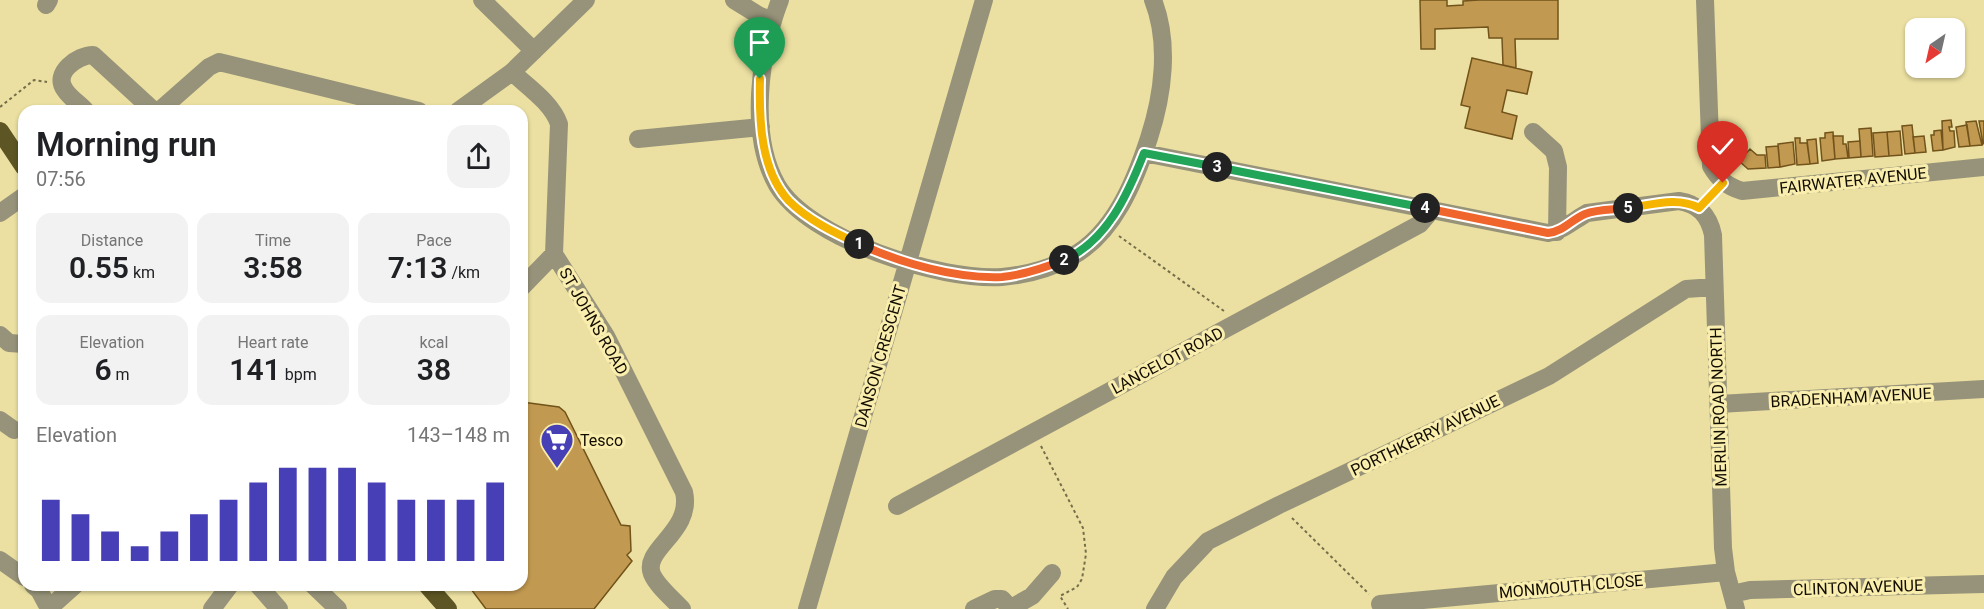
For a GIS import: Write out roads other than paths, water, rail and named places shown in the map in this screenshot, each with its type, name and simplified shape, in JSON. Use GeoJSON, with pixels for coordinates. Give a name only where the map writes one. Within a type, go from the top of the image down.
{"type":"FeatureCollection","features":[{"type":"Feature","properties":{"kind":"main road"},"geometry":{"type":"LineString","coordinates":[[0,131],[18,158]]}},
{"type":"Feature","properties":{"kind":"main road"},"geometry":{"type":"LineString","coordinates":[[432,591],[448,609]]}},
{"type":"Feature","properties":{"kind":"street"},"geometry":{"type":"LineString","coordinates":[[482,0],[534,51]]}},
{"type":"Feature","properties":{"kind":"street"},"geometry":{"type":"LineString","coordinates":[[466,105],[512,72],[586,0]]}},
{"type":"Feature","properties":{"kind":"street"},"geometry":{"type":"LineString","coordinates":[[734,0],[773,21]]}},
{"type":"Feature","properties":{"kind":"street"},"geometry":{"type":"LineString","coordinates":[[780,0],[764,52],[759,105],[766,157],[777,184],[797,208],[817,222],[879,253],[907,262],[973,276],[1002,277],[1029,272],[1073,256],[1091,242],[1120,207],[1144,153],[1161,94],[1161,36],[1153,0]]}},
{"type":"Feature","properties":{"kind":"street","name":"DANSON CRESCENT"},"geometry":{"type":"LineString","coordinates":[[807,609],[984,0]]}},
{"type":"Feature","properties":{"kind":"street","name":"FAIRWATER AVENUE"},"geometry":{"type":"LineString","coordinates":[[1705,0],[1711,166],[1723,183],[1742,191],[1984,166]]}},
{"type":"Feature","properties":{"kind":"street"},"geometry":{"type":"LineString","coordinates":[[80,105],[64,89],[62,82],[64,74],[73,62],[86,55],[93,56],[147,105]]}},
{"type":"Feature","properties":{"kind":"street"},"geometry":{"type":"LineString","coordinates":[[166,105],[209,67],[219,62],[395,105]]}},
{"type":"Feature","properties":{"kind":"street","name":"ST JOHNS ROAD"},"geometry":{"type":"LineString","coordinates":[[512,72],[550,108],[559,124],[554,254],[606,336],[684,492],[687,502],[681,522],[652,557],[650,567],[653,576],[682,609]]}},
{"type":"Feature","properties":{"kind":"street"},"geometry":{"type":"LineString","coordinates":[[638,139],[761,127]]}},
{"type":"Feature","properties":{"kind":"street"},"geometry":{"type":"LineString","coordinates":[[1144,153],[1539,232],[1557,232],[1558,167],[1554,151],[1533,132]]}},
{"type":"Feature","properties":{"kind":"street"},"geometry":{"type":"LineString","coordinates":[[0,213],[18,200]]}},
{"type":"Feature","properties":{"kind":"street","name":"MERLIN ROAD NORTH"},"geometry":{"type":"LineString","coordinates":[[1557,232],[1587,213],[1679,201],[1689,202],[1699,208],[1711,224],[1723,548],[1726,572],[1734,601]]}},
{"type":"Feature","properties":{"kind":"street","name":"LANCELOT ROAD"},"geometry":{"type":"LineString","coordinates":[[897,506],[1420,224],[1432,210]]}},
{"type":"Feature","properties":{"kind":"street"},"geometry":{"type":"LineString","coordinates":[[528,281],[554,254]]}},
{"type":"Feature","properties":{"kind":"street","name":"PORTHKERRY AVENUE"},"geometry":{"type":"LineString","coordinates":[[1155,609],[1174,577],[1208,541],[1549,376],[1686,290],[1714,287]]}},
{"type":"Feature","properties":{"kind":"street"},"geometry":{"type":"LineString","coordinates":[[0,335],[9,343],[18,344]]}},
{"type":"Feature","properties":{"kind":"street","name":"BRADENHAM AVENUE"},"geometry":{"type":"LineString","coordinates":[[1719,404],[1984,389]]}},
{"type":"Feature","properties":{"kind":"street"},"geometry":{"type":"LineString","coordinates":[[0,560],[18,573]]}},
{"type":"Feature","properties":{"kind":"street","name":"MONMOUTH CLOSE"},"geometry":{"type":"LineString","coordinates":[[1380,604],[1726,572]]}},
{"type":"Feature","properties":{"kind":"street"},"geometry":{"type":"LineString","coordinates":[[974,609],[995,598],[1002,599],[1011,609],[1032,596],[1052,573]]}},
{"type":"Feature","properties":{"kind":"street","name":"CLINTON AVENUE"},"geometry":{"type":"LineString","coordinates":[[1734,601],[1750,590],[1984,584]]}},
{"type":"Feature","properties":{"kind":"street"},"geometry":{"type":"LineString","coordinates":[[39,591],[46,606],[55,603],[68,591]]}},
{"type":"Feature","properties":{"kind":"street"},"geometry":{"type":"LineString","coordinates":[[212,609],[226,591]]}},
{"type":"Feature","properties":{"kind":"street"},"geometry":{"type":"LineString","coordinates":[[263,591],[279,609]]}},
{"type":"Feature","properties":{"kind":"street"},"geometry":{"type":"LineString","coordinates":[[319,591],[338,609]]}},
{"type":"Feature","properties":{"kind":"place","name":"Tesco"},"geometry":{"type":"Point","coordinates":[557,469]}}]}
